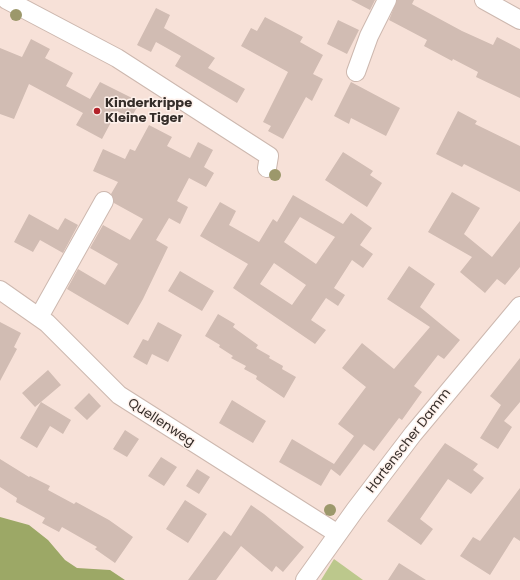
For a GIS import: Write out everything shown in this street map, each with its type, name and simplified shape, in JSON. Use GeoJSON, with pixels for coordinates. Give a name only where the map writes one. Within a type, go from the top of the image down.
{"type":"FeatureCollection","features":[{"type":"Feature","properties":{"kind":"street"},"geometry":{"type":"LineString","coordinates":[[6,0],[117,58],[269,156],[267,168]]}},
{"type":"Feature","properties":{"kind":"street"},"geometry":{"type":"LineString","coordinates":[[356,72],[369,36],[387,0]]}},
{"type":"Feature","properties":{"kind":"street"},"geometry":{"type":"LineString","coordinates":[[484,0],[520,20]]}},
{"type":"Feature","properties":{"kind":"street"},"geometry":{"type":"LineString","coordinates":[[39,317],[104,201]]}},
{"type":"Feature","properties":{"kind":"street","name":"Quellenweg"},"geometry":{"type":"LineString","coordinates":[[0,290],[39,317],[69,344],[119,396],[338,534]]}},
{"type":"Feature","properties":{"kind":"street","name":"Hartenscher Damm"},"geometry":{"type":"LineString","coordinates":[[305,580],[413,434],[520,306]]}},
{"type":"Feature","properties":{"kind":"green space"},"geometry":{"type":"Polygon","coordinates":[[[0,517],[29,525],[48,540],[65,560],[77,568],[110,570],[125,580],[0,580],[0,517]]]}},
{"type":"Feature","properties":{"kind":"green space"},"geometry":{"type":"Polygon","coordinates":[[[334,559],[363,580],[321,580],[334,559]]]}},
{"type":"Feature","properties":{"kind":"building"},"geometry":{"type":"Polygon","coordinates":[[[351,0],[375,0],[370,10],[351,0]]]}},
{"type":"Feature","properties":{"kind":"building"},"geometry":{"type":"Polygon","coordinates":[[[397,0],[414,0],[412,4],[462,31],[493,45],[497,37],[520,49],[520,98],[476,77],[478,72],[453,59],[452,61],[424,46],[427,40],[389,20],[397,0]]]}},
{"type":"Feature","properties":{"kind":"building"},"geometry":{"type":"Polygon","coordinates":[[[156,8],[170,15],[164,28],[215,58],[208,68],[245,89],[237,103],[175,66],[181,56],[156,42],[151,52],[137,45],[156,8]]]}},
{"type":"Feature","properties":{"kind":"building"},"geometry":{"type":"Polygon","coordinates":[[[265,17],[303,37],[300,42],[323,55],[313,74],[323,79],[312,101],[306,97],[283,139],[268,131],[271,126],[263,122],[288,72],[241,46],[251,28],[257,31],[265,17]]]}},
{"type":"Feature","properties":{"kind":"building"},"geometry":{"type":"Polygon","coordinates":[[[338,20],[359,30],[347,54],[327,44],[338,20]]]}},
{"type":"Feature","properties":{"kind":"building"},"geometry":{"type":"Polygon","coordinates":[[[31,39],[50,49],[45,58],[73,73],[66,86],[90,99],[100,82],[140,102],[131,118],[117,111],[102,139],[76,125],[83,113],[29,84],[14,119],[0,114],[0,48],[22,57],[31,39]]]}},
{"type":"Feature","properties":{"kind":"building"},"geometry":{"type":"Polygon","coordinates":[[[351,82],[400,108],[386,136],[351,118],[349,124],[334,116],[351,82]]]}},
{"type":"Feature","properties":{"kind":"building"},"geometry":{"type":"Polygon","coordinates":[[[458,111],[477,121],[475,124],[520,146],[520,192],[464,164],[462,167],[436,154],[458,111]]]}},
{"type":"Feature","properties":{"kind":"building"},"geometry":{"type":"Polygon","coordinates":[[[149,125],[172,137],[167,146],[190,158],[198,142],[213,150],[204,167],[214,173],[206,187],[189,178],[177,201],[188,207],[180,224],[169,218],[156,240],[168,247],[143,299],[128,325],[67,289],[78,269],[105,285],[118,264],[90,248],[103,225],[130,240],[143,219],[114,203],[111,194],[118,182],[93,171],[103,149],[125,159],[130,149],[135,151],[149,125]]]}},
{"type":"Feature","properties":{"kind":"building"},"geometry":{"type":"Polygon","coordinates":[[[343,152],[373,171],[370,175],[382,183],[367,207],[325,180],[343,152]]]}},
{"type":"Feature","properties":{"kind":"building"},"geometry":{"type":"Polygon","coordinates":[[[452,192],[480,208],[464,234],[492,257],[520,221],[520,267],[505,285],[497,279],[485,293],[460,272],[472,257],[428,232],[452,192]]]}},
{"type":"Feature","properties":{"kind":"building"},"geometry":{"type":"Polygon","coordinates":[[[293,195],[343,224],[351,213],[372,228],[360,245],[373,254],[363,268],[352,260],[334,288],[345,295],[338,306],[326,298],[311,320],[326,330],[315,344],[233,288],[248,264],[200,236],[220,202],[236,211],[229,225],[259,242],[273,219],[277,222],[293,195]],[[300,217],[284,242],[316,264],[335,237],[300,217]],[[274,263],[260,284],[292,305],[306,285],[274,263]]]}},
{"type":"Feature","properties":{"kind":"building"},"geometry":{"type":"Polygon","coordinates":[[[29,214],[58,230],[65,218],[78,225],[63,253],[40,240],[33,252],[14,242],[29,214]]]}},
{"type":"Feature","properties":{"kind":"building"},"geometry":{"type":"Polygon","coordinates":[[[409,266],[435,284],[420,307],[460,340],[444,359],[438,355],[414,386],[422,392],[402,420],[399,418],[374,451],[364,444],[340,476],[331,469],[321,486],[279,462],[292,439],[334,464],[354,436],[338,424],[366,387],[342,368],[362,343],[394,369],[430,327],[387,299],[409,266]]]}},
{"type":"Feature","properties":{"kind":"building"},"geometry":{"type":"Polygon","coordinates":[[[180,271],[214,291],[202,311],[168,291],[180,271]]]}},
{"type":"Feature","properties":{"kind":"building"},"geometry":{"type":"Polygon","coordinates":[[[218,314],[235,324],[233,327],[258,345],[256,348],[283,366],[282,369],[296,377],[284,398],[256,379],[257,376],[244,369],[246,366],[231,358],[233,356],[219,347],[220,345],[205,336],[218,314]]]}},
{"type":"Feature","properties":{"kind":"building"},"geometry":{"type":"Polygon","coordinates":[[[0,322],[21,333],[14,347],[17,349],[0,381],[0,322]]]}},
{"type":"Feature","properties":{"kind":"building"},"geometry":{"type":"Polygon","coordinates":[[[158,322],[182,335],[168,362],[152,354],[147,365],[133,357],[143,339],[148,341],[158,322]]]}},
{"type":"Feature","properties":{"kind":"building"},"geometry":{"type":"Polygon","coordinates":[[[520,358],[520,402],[504,421],[512,427],[498,449],[480,438],[501,405],[490,396],[520,358]]]}},
{"type":"Feature","properties":{"kind":"building"},"geometry":{"type":"Polygon","coordinates":[[[48,370],[61,385],[35,407],[22,393],[48,370]]]}},
{"type":"Feature","properties":{"kind":"building"},"geometry":{"type":"Polygon","coordinates":[[[89,393],[101,406],[87,420],[74,408],[89,393]]]}},
{"type":"Feature","properties":{"kind":"building"},"geometry":{"type":"Polygon","coordinates":[[[232,400],[266,421],[253,443],[219,423],[232,400]]]}},
{"type":"Feature","properties":{"kind":"building"},"geometry":{"type":"Polygon","coordinates":[[[41,402],[71,420],[63,434],[50,426],[37,448],[20,438],[41,402]]]}},
{"type":"Feature","properties":{"kind":"building"},"geometry":{"type":"Polygon","coordinates":[[[125,430],[139,439],[127,457],[113,449],[125,430]]]}},
{"type":"Feature","properties":{"kind":"building"},"geometry":{"type":"Polygon","coordinates":[[[445,443],[478,464],[473,470],[484,478],[471,494],[448,479],[420,519],[433,529],[421,545],[387,521],[445,443]]]}},
{"type":"Feature","properties":{"kind":"building"},"geometry":{"type":"Polygon","coordinates":[[[161,457],[177,467],[164,486],[148,476],[161,457]]]}},
{"type":"Feature","properties":{"kind":"building"},"geometry":{"type":"Polygon","coordinates":[[[0,459],[29,477],[30,476],[50,486],[48,490],[74,504],[76,502],[109,520],[133,537],[115,563],[95,549],[97,547],[62,527],[59,532],[42,523],[45,518],[16,502],[17,498],[0,487],[0,459]]]}},
{"type":"Feature","properties":{"kind":"building"},"geometry":{"type":"Polygon","coordinates":[[[197,469],[210,477],[199,494],[186,486],[197,469]]]}},
{"type":"Feature","properties":{"kind":"building"},"geometry":{"type":"Polygon","coordinates":[[[520,488],[520,541],[514,537],[490,575],[460,556],[473,537],[480,541],[520,488]]]}},
{"type":"Feature","properties":{"kind":"building"},"geometry":{"type":"Polygon","coordinates":[[[185,500],[207,514],[188,543],[166,529],[185,500]]]}},
{"type":"Feature","properties":{"kind":"building"},"geometry":{"type":"Polygon","coordinates":[[[251,505],[304,547],[283,572],[276,566],[272,572],[241,546],[216,580],[188,580],[224,531],[231,536],[251,505]]]}},
{"type":"Feature","properties":{"kind":"building"},"geometry":{"type":"Polygon","coordinates":[[[399,563],[426,580],[388,580],[399,563]]]}},
{"type":"Feature","properties":{"kind":"place","name":"Kinderkrippe Kleine Tiger"},"geometry":{"type":"Point","coordinates":[97,111]}}]}
